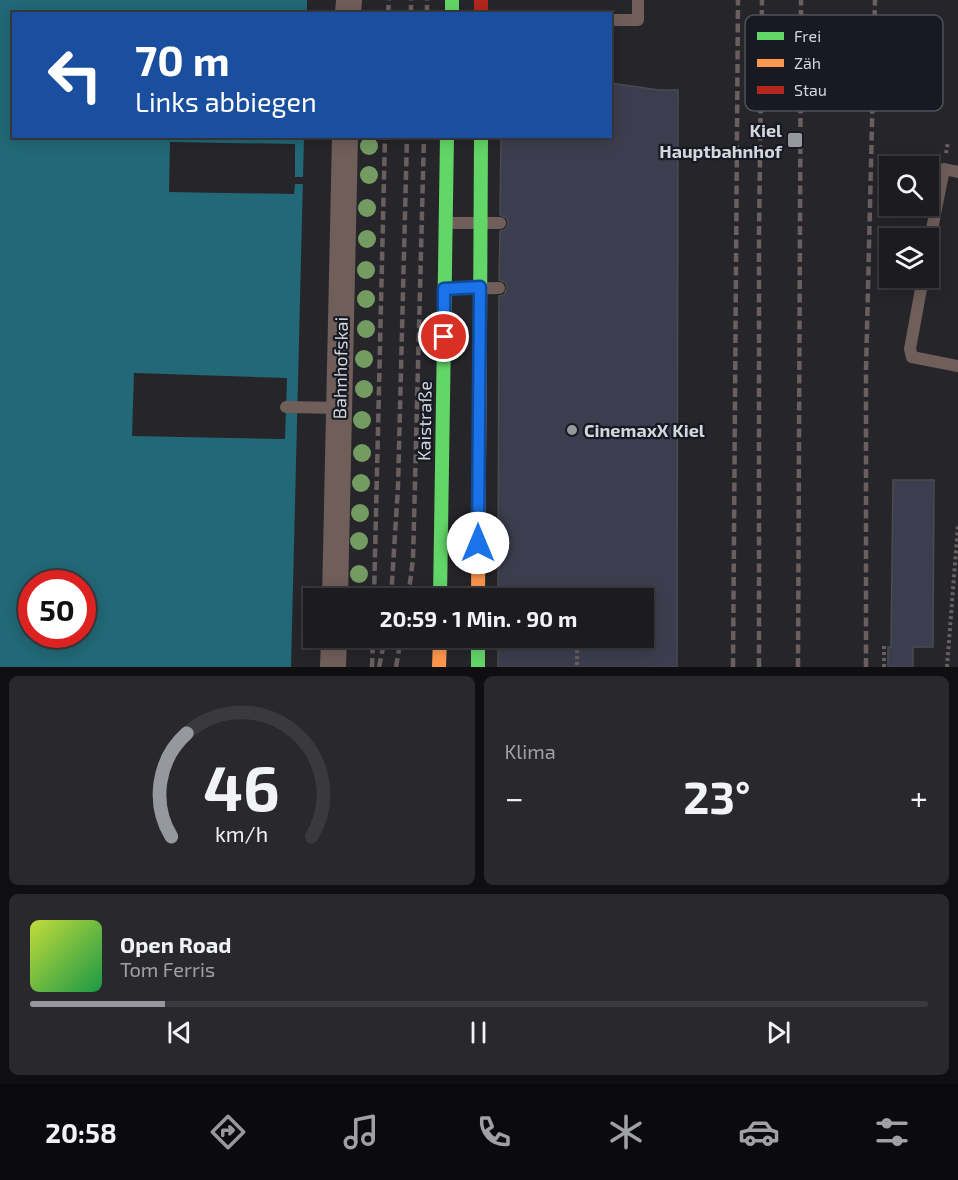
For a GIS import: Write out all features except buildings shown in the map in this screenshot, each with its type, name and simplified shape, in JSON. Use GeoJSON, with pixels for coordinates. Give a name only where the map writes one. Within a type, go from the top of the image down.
{"type":"FeatureCollection","features":[{"type":"Feature","properties":{"kind":"main road","name":"Kaistraße"},"geometry":{"type":"LineString","coordinates":[[440,588],[447,138]]}},
{"type":"Feature","properties":{"kind":"main road"},"geometry":{"type":"LineString","coordinates":[[478,588],[481,138]]}},
{"type":"Feature","properties":{"kind":"main road"},"geometry":{"type":"LineString","coordinates":[[439,667],[440,648]]}},
{"type":"Feature","properties":{"kind":"main road"},"geometry":{"type":"LineString","coordinates":[[478,648],[478,667]]}},
{"type":"Feature","properties":{"kind":"street","name":"Bahnhofskai"},"geometry":{"type":"LineString","coordinates":[[335,588],[329,408],[345,138]]}},
{"type":"Feature","properties":{"kind":"street"},"geometry":{"type":"LineString","coordinates":[[333,667],[334,648]]}},
{"type":"Feature","properties":{"kind":"lane"},"geometry":{"type":"LineString","coordinates":[[612,20],[638,20],[638,0]]}},
{"type":"Feature","properties":{"kind":"lane"},"geometry":{"type":"LineString","coordinates":[[932,228],[944,170],[958,172]]}},
{"type":"Feature","properties":{"kind":"lane"},"geometry":{"type":"LineString","coordinates":[[445,223],[500,223]]}},
{"type":"Feature","properties":{"kind":"lane"},"geometry":{"type":"LineString","coordinates":[[444,289],[499,288]]}},
{"type":"Feature","properties":{"kind":"lane"},"geometry":{"type":"LineString","coordinates":[[921,288],[909,349],[912,357],[958,366]]}},
{"type":"Feature","properties":{"kind":"lane"},"geometry":{"type":"LineString","coordinates":[[286,407],[329,408]]}},
{"type":"Feature","properties":{"kind":"path"},"geometry":{"type":"LineString","coordinates":[[947,667],[958,525]]}},
{"type":"Feature","properties":{"kind":"path"},"geometry":{"type":"LineString","coordinates":[[884,646],[884,667]]}},
{"type":"Feature","properties":{"kind":"path"},"geometry":{"type":"LineString","coordinates":[[577,648],[577,667]]}},
{"type":"Feature","properties":{"kind":"water"},"geometry":{"type":"Polygon","coordinates":[[[0,0],[307,0],[307,12],[12,12],[12,138],[304,138],[291,667],[0,667],[0,0]]]}},
{"type":"Feature","properties":{"kind":"pier"},"geometry":{"type":"Polygon","coordinates":[[[170,142],[295,144],[295,177],[303,177],[303,184],[295,184],[294,194],[169,192],[170,142]]]}},
{"type":"Feature","properties":{"kind":"pier"},"geometry":{"type":"Polygon","coordinates":[[[134,373],[287,378],[285,439],[132,436],[134,373]]]}},
{"type":"Feature","properties":{"kind":"railway"},"geometry":{"type":"LineString","coordinates":[[388,12],[389,0]]}},
{"type":"Feature","properties":{"kind":"railway"},"geometry":{"type":"LineString","coordinates":[[411,0],[411,12]]}},
{"type":"Feature","properties":{"kind":"railway"},"geometry":{"type":"LineString","coordinates":[[427,0],[427,12]]}},
{"type":"Feature","properties":{"kind":"railway"},"geometry":{"type":"LineString","coordinates":[[733,667],[738,0]]}},
{"type":"Feature","properties":{"kind":"railway"},"geometry":{"type":"LineString","coordinates":[[762,0],[762,15]]}},
{"type":"Feature","properties":{"kind":"railway"},"geometry":{"type":"LineString","coordinates":[[801,0],[801,15]]}},
{"type":"Feature","properties":{"kind":"railway"},"geometry":{"type":"LineString","coordinates":[[875,0],[875,15]]}},
{"type":"Feature","properties":{"kind":"railway"},"geometry":{"type":"LineString","coordinates":[[759,667],[761,111]]}},
{"type":"Feature","properties":{"kind":"railway"},"geometry":{"type":"LineString","coordinates":[[798,667],[801,111]]}},
{"type":"Feature","properties":{"kind":"railway"},"geometry":{"type":"LineString","coordinates":[[866,667],[866,370],[872,111]]}},
{"type":"Feature","properties":{"kind":"railway"},"geometry":{"type":"LineString","coordinates":[[374,588],[385,138]]}},
{"type":"Feature","properties":{"kind":"railway"},"geometry":{"type":"LineString","coordinates":[[392,588],[398,487],[407,138]]}},
{"type":"Feature","properties":{"kind":"railway"},"geometry":{"type":"LineString","coordinates":[[409,588],[413,559],[424,138]]}},
{"type":"Feature","properties":{"kind":"railway"},"geometry":{"type":"LineString","coordinates":[[372,667],[373,648]]}},
{"type":"Feature","properties":{"kind":"railway"},"geometry":{"type":"LineString","coordinates":[[379,667],[383,648]]}},
{"type":"Feature","properties":{"kind":"railway"},"geometry":{"type":"LineString","coordinates":[[396,667],[399,648]]}},
{"type":"Feature","properties":{"kind":"traffic: fast"},"geometry":{"type":"LineString","coordinates":[[452,0],[452,12]]}},
{"type":"Feature","properties":{"kind":"traffic: fast"},"geometry":{"type":"LineString","coordinates":[[440,588],[447,138]]}},
{"type":"Feature","properties":{"kind":"traffic: fast"},"geometry":{"type":"LineString","coordinates":[[480,331],[481,138]]}},
{"type":"Feature","properties":{"kind":"traffic: fast"},"geometry":{"type":"LineString","coordinates":[[478,648],[478,667]]}},
{"type":"Feature","properties":{"kind":"traffic: slow"},"geometry":{"type":"LineString","coordinates":[[478,588],[480,331]]}},
{"type":"Feature","properties":{"kind":"traffic: slow"},"geometry":{"type":"LineString","coordinates":[[439,667],[440,648]]}},
{"type":"Feature","properties":{"kind":"traffic: jam"},"geometry":{"type":"LineString","coordinates":[[481,0],[481,12]]}},
{"type":"Feature","properties":{"kind":"place","name":"Kiel Hauptbahnhof"},"geometry":{"type":"Point","coordinates":[795,140]}},
{"type":"Feature","properties":{"kind":"place","name":"CinemaxX Kiel"},"geometry":{"type":"Point","coordinates":[572,430]}},
{"type":"Feature","properties":{"kind":"route"},"geometry":{"type":"LineString","coordinates":[[444,337],[444,289],[480,287],[478,543]]}}]}
